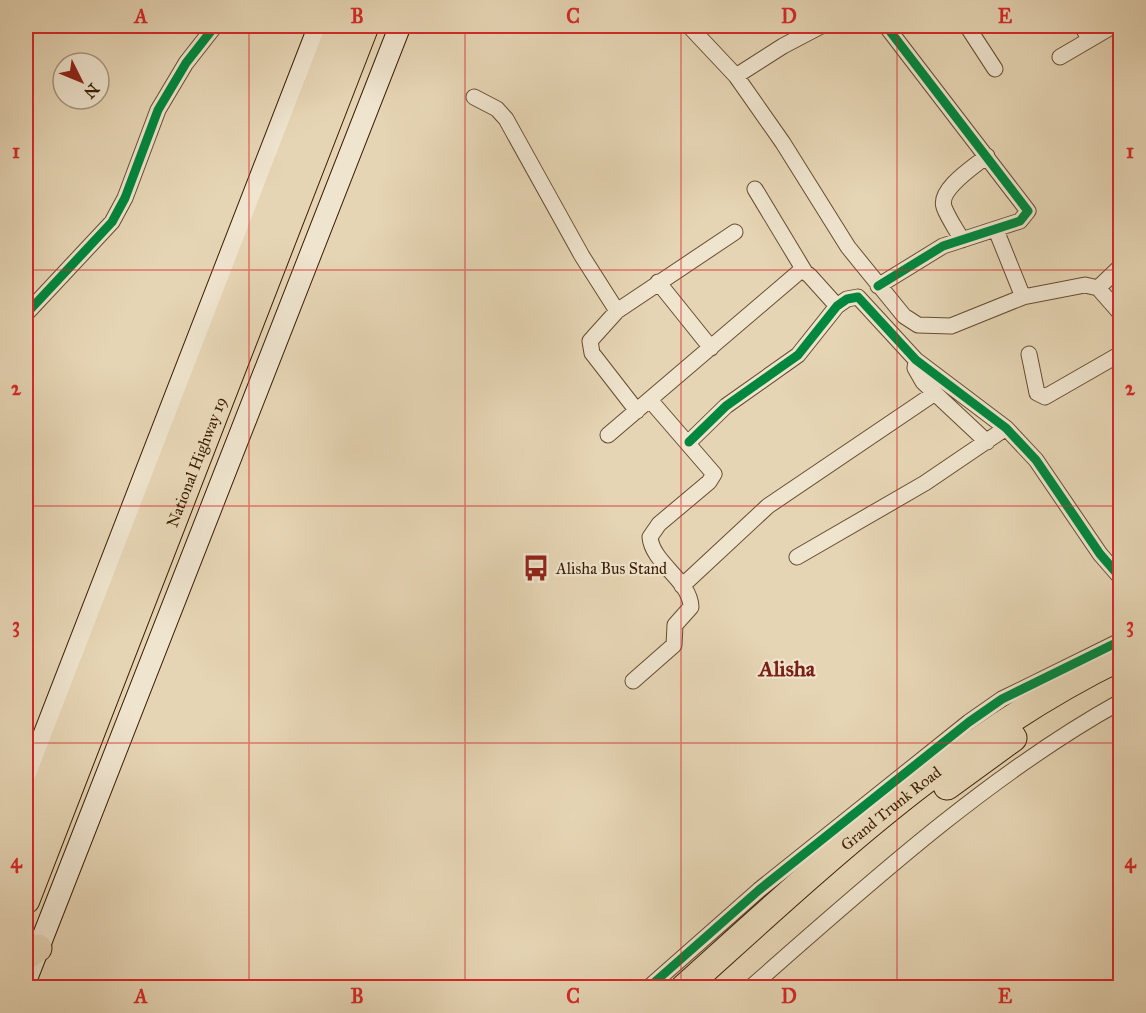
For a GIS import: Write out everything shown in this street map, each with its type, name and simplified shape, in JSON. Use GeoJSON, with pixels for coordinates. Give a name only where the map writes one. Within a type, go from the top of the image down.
{"type":"FeatureCollection","features":[{"type":"Feature","properties":{"kind":"highway"},"geometry":{"type":"LineString","coordinates":[[26,838],[340,26]]}},
{"type":"Feature","properties":{"kind":"highway","name":"National Highway 19"},"geometry":{"type":"LineString","coordinates":[[26,900],[365,26]]}},
{"type":"Feature","properties":{"kind":"highway","name":"Grand Trunk Road"},"geometry":{"type":"LineString","coordinates":[[684,987],[864,829],[968,747],[1029,706],[1120,657]]}},
{"type":"Feature","properties":{"kind":"highway","name":"Grand Trunk Road"},"geometry":{"type":"LineString","coordinates":[[709,987],[885,835],[953,781],[1045,716],[1120,676]]}},
{"type":"Feature","properties":{"kind":"main road"},"geometry":{"type":"LineString","coordinates":[[26,781],[319,26]]}},
{"type":"Feature","properties":{"kind":"main road"},"geometry":{"type":"LineString","coordinates":[[26,980],[32,952],[357,129],[400,26]]}},
{"type":"Feature","properties":{"kind":"street"},"geometry":{"type":"LineString","coordinates":[[26,314],[112,222],[125,198],[158,110],[186,63],[215,26]]}},
{"type":"Feature","properties":{"kind":"street"},"geometry":{"type":"LineString","coordinates":[[689,26],[736,76],[783,143],[848,247],[904,316],[918,325],[934,328],[951,326],[1023,297],[1085,285],[1098,288],[1120,313]]}},
{"type":"Feature","properties":{"kind":"street"},"geometry":{"type":"LineString","coordinates":[[736,76],[783,46],[821,26]]}},
{"type":"Feature","properties":{"kind":"street"},"geometry":{"type":"LineString","coordinates":[[878,286],[943,246],[996,230],[1020,220],[1028,211],[886,26]]}},
{"type":"Feature","properties":{"kind":"street"},"geometry":{"type":"LineString","coordinates":[[967,26],[995,69]]}},
{"type":"Feature","properties":{"kind":"street"},"geometry":{"type":"LineString","coordinates":[[1082,26],[1089,39]]}},
{"type":"Feature","properties":{"kind":"street"},"geometry":{"type":"LineString","coordinates":[[1060,57],[1113,26]]}},
{"type":"Feature","properties":{"kind":"street"},"geometry":{"type":"LineString","coordinates":[[474,97],[497,109],[506,119],[582,256],[617,311]]}},
{"type":"Feature","properties":{"kind":"street"},"geometry":{"type":"LineString","coordinates":[[962,240],[943,205],[944,196],[950,187],[987,156]]}},
{"type":"Feature","properties":{"kind":"street"},"geometry":{"type":"LineString","coordinates":[[755,189],[805,272],[837,306]]}},
{"type":"Feature","properties":{"kind":"street"},"geometry":{"type":"LineString","coordinates":[[996,230],[1023,297]]}},
{"type":"Feature","properties":{"kind":"street"},"geometry":{"type":"LineString","coordinates":[[637,411],[590,347],[595,334],[617,311],[735,232]]}},
{"type":"Feature","properties":{"kind":"street"},"geometry":{"type":"LineString","coordinates":[[1098,288],[1120,267]]}},
{"type":"Feature","properties":{"kind":"street"},"geometry":{"type":"LineString","coordinates":[[608,435],[791,278],[805,272]]}},
{"type":"Feature","properties":{"kind":"street"},"geometry":{"type":"LineString","coordinates":[[658,282],[711,348]]}},
{"type":"Feature","properties":{"kind":"street"},"geometry":{"type":"LineString","coordinates":[[689,442],[726,406],[798,356],[837,306],[847,299],[858,297],[915,360],[1006,428],[1036,460],[1100,554],[1120,577]]}},
{"type":"Feature","properties":{"kind":"street"},"geometry":{"type":"LineString","coordinates":[[1029,354],[1037,393],[1045,397],[1120,354]]}},
{"type":"Feature","properties":{"kind":"street"},"geometry":{"type":"LineString","coordinates":[[915,360],[917,375],[987,442]]}},
{"type":"Feature","properties":{"kind":"street"},"geometry":{"type":"LineString","coordinates":[[682,586],[768,506],[935,393]]}},
{"type":"Feature","properties":{"kind":"street"},"geometry":{"type":"LineString","coordinates":[[633,681],[676,641],[675,625],[691,607],[682,586],[653,547],[650,537],[659,524],[713,478],[713,470],[650,400]]}},
{"type":"Feature","properties":{"kind":"street"},"geometry":{"type":"LineString","coordinates":[[797,557],[925,483],[1006,428]]}},
{"type":"Feature","properties":{"kind":"street"},"geometry":{"type":"LineString","coordinates":[[648,987],[759,890],[969,722],[1002,699],[1120,641]]}},
{"type":"Feature","properties":{"kind":"street"},"geometry":{"type":"LineString","coordinates":[[750,987],[865,886],[975,800],[1070,732],[1120,702]]}},
{"type":"Feature","properties":{"kind":"cycle path"},"geometry":{"type":"LineString","coordinates":[[26,314],[112,222],[125,198],[158,110],[186,63],[215,26]]}},
{"type":"Feature","properties":{"kind":"cycle path"},"geometry":{"type":"LineString","coordinates":[[878,286],[943,246],[1020,221],[1028,211],[886,26]]}},
{"type":"Feature","properties":{"kind":"cycle path"},"geometry":{"type":"LineString","coordinates":[[689,442],[726,406],[798,355],[837,306],[847,299],[858,297],[916,360],[1006,428],[1036,460],[1100,554],[1120,577]]}},
{"type":"Feature","properties":{"kind":"cycle path"},"geometry":{"type":"LineString","coordinates":[[648,988],[759,890],[969,722],[1002,699],[1120,641]]}},
{"type":"Feature","properties":{"kind":"place","name":"Alisha Bus Stand"},"geometry":{"type":"Point","coordinates":[536,568]}},
{"type":"Feature","properties":{"kind":"district","name":"Alisha"},"geometry":{"type":"Point","coordinates":[787,668]}}]}
